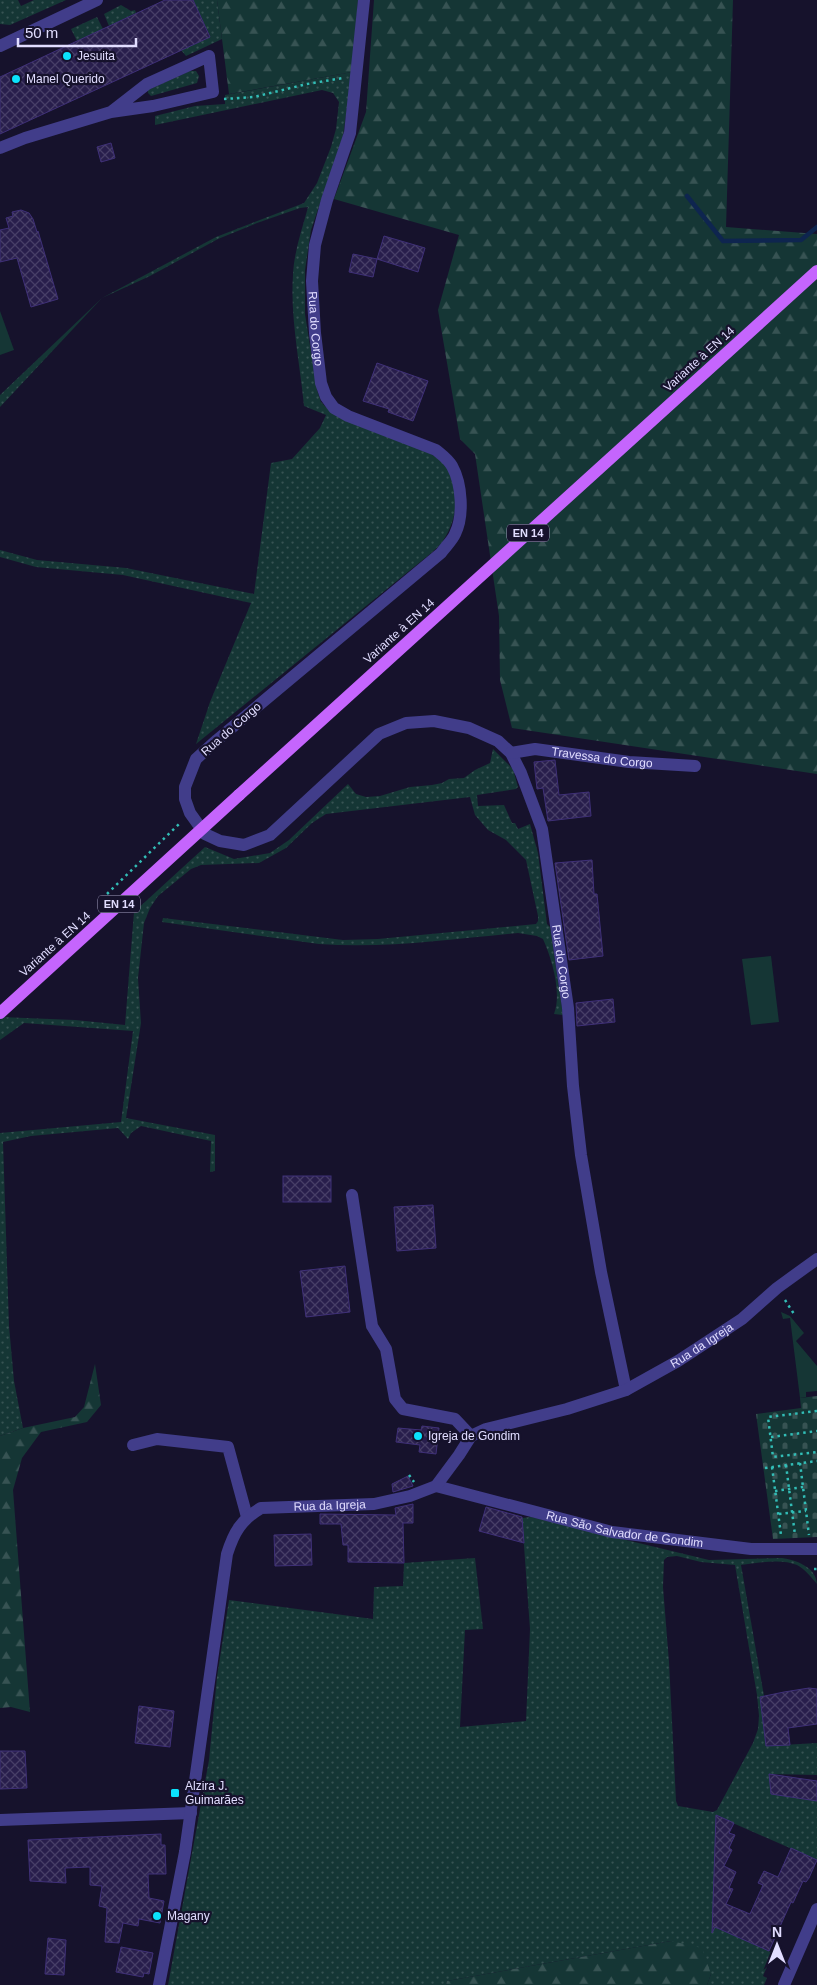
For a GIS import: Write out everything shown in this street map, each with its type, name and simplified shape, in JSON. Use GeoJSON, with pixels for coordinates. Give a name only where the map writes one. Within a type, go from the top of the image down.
{"type":"FeatureCollection","features":[{"type":"Feature","properties":{"kind":"main road","name":"Variante à EN 14"},"geometry":{"type":"LineString","coordinates":[[0,1013],[817,271]]}},
{"type":"Feature","properties":{"kind":"street"},"geometry":{"type":"LineString","coordinates":[[4,41],[97,0]]}},
{"type":"Feature","properties":{"kind":"street","name":"Rua do Corgo"},"geometry":{"type":"LineString","coordinates":[[364,0],[350,133],[327,200],[315,245],[312,281],[315,333],[321,383],[326,397],[334,408],[348,416],[436,450],[448,459],[453,467],[458,484],[459,518],[455,535],[441,553],[217,740],[196,760],[185,787],[185,800],[190,813],[205,834],[220,841],[244,845],[270,835],[379,734],[406,723],[434,721],[469,728],[498,741],[511,753],[521,773],[542,829],[568,1008],[573,1086],[581,1155],[601,1272],[626,1390]]}},
{"type":"Feature","properties":{"kind":"street"},"geometry":{"type":"LineString","coordinates":[[0,148],[111,112],[153,106],[213,92],[209,56],[147,84],[111,112]]}},
{"type":"Feature","properties":{"kind":"street","name":"Travessa do Corgo"},"geometry":{"type":"LineString","coordinates":[[511,753],[535,749],[630,762],[695,766]]}},
{"type":"Feature","properties":{"kind":"street"},"geometry":{"type":"LineString","coordinates":[[352,1195],[372,1326],[386,1349],[395,1399],[403,1409],[455,1420],[471,1436],[436,1486]]}},
{"type":"Feature","properties":{"kind":"street","name":"Rua da Igreja"},"geometry":{"type":"LineString","coordinates":[[471,1436],[486,1429],[567,1409],[626,1390],[678,1361],[742,1319],[777,1288],[817,1259]]}},
{"type":"Feature","properties":{"kind":"street"},"geometry":{"type":"LineString","coordinates":[[133,1446],[158,1439],[228,1447],[247,1517],[233,1536],[227,1554],[191,1813],[159,1985]]}},
{"type":"Feature","properties":{"kind":"street","name":"Rua da Igreja"},"geometry":{"type":"LineString","coordinates":[[247,1517],[261,1508],[374,1504],[410,1496],[436,1486]]}},
{"type":"Feature","properties":{"kind":"street","name":"Rua São Salvador de Gondim"},"geometry":{"type":"LineString","coordinates":[[436,1486],[612,1532],[751,1549],[817,1549]]}},
{"type":"Feature","properties":{"kind":"street"},"geometry":{"type":"LineString","coordinates":[[0,1820],[191,1813]]}},
{"type":"Feature","properties":{"kind":"street"},"geometry":{"type":"LineString","coordinates":[[784,1985],[817,1909]]}},
{"type":"Feature","properties":{"kind":"path"},"geometry":{"type":"LineString","coordinates":[[213,92],[226,100],[254,97],[340,78],[357,80]]}},
{"type":"Feature","properties":{"kind":"path"},"geometry":{"type":"LineString","coordinates":[[817,1411],[768,1417],[774,1457],[817,1452]]}},
{"type":"Feature","properties":{"kind":"path"},"geometry":{"type":"LineString","coordinates":[[771,1437],[817,1431]]}},
{"type":"Feature","properties":{"kind":"path"},"geometry":{"type":"LineString","coordinates":[[765,1468],[817,1461]]}},
{"type":"Feature","properties":{"kind":"path"},"geometry":{"type":"LineString","coordinates":[[800,1463],[809,1535]]}},
{"type":"Feature","properties":{"kind":"path"},"geometry":{"type":"LineString","coordinates":[[786,1465],[795,1536]]}},
{"type":"Feature","properties":{"kind":"path"},"geometry":{"type":"LineString","coordinates":[[772,1467],[782,1537]]}},
{"type":"Feature","properties":{"kind":"path"},"geometry":{"type":"LineString","coordinates":[[775,1491],[803,1487]]}},
{"type":"Feature","properties":{"kind":"path"},"geometry":{"type":"LineString","coordinates":[[779,1514],[806,1511]]}},
{"type":"Feature","properties":{"kind":"green space"},"geometry":{"type":"Polygon","coordinates":[[[0,0],[18,0],[21,6],[34,0],[66,0],[10,25],[0,24],[0,0]]]}},
{"type":"Feature","properties":{"kind":"green space"},"geometry":{"type":"Polygon","coordinates":[[[193,0],[217,0],[222,39],[186,56],[181,50],[210,36],[193,0]]]}},
{"type":"Feature","properties":{"kind":"green space"},"geometry":{"type":"Polygon","coordinates":[[[217,0],[358,0],[352,72],[229,94],[217,0]]]}},
{"type":"Feature","properties":{"kind":"green space"},"geometry":{"type":"Polygon","coordinates":[[[374,0],[733,0],[726,227],[817,234],[817,774],[512,728],[500,680],[499,616],[475,454],[460,439],[438,310],[459,235],[334,199],[366,112],[374,0]]]}},
{"type":"Feature","properties":{"kind":"green space"},"geometry":{"type":"Polygon","coordinates":[[[121,5],[131,11],[135,10],[136,13],[109,26],[104,14],[121,5]]]}},
{"type":"Feature","properties":{"kind":"green space"},"geometry":{"type":"Polygon","coordinates":[[[97,17],[103,29],[77,41],[71,29],[97,17]]]}},
{"type":"Feature","properties":{"kind":"green space"},"geometry":{"type":"Polygon","coordinates":[[[190,71],[196,71],[199,76],[197,83],[151,96],[148,93],[148,90],[190,71]]]}},
{"type":"Feature","properties":{"kind":"green space"},"geometry":{"type":"Polygon","coordinates":[[[352,72],[343,136],[311,230],[305,270],[305,314],[317,390],[321,402],[328,409],[429,453],[440,461],[449,470],[456,489],[453,521],[440,545],[430,554],[196,744],[210,702],[251,603],[123,575],[36,567],[0,557],[0,550],[37,560],[126,568],[254,594],[271,463],[292,459],[320,428],[326,415],[304,406],[294,324],[292,291],[295,257],[308,207],[257,223],[218,239],[150,276],[102,298],[216,237],[304,203],[317,183],[331,147],[336,129],[339,102],[333,93],[322,90],[155,125],[155,116],[195,106],[225,104],[225,95],[352,72]]]}},
{"type":"Feature","properties":{"kind":"green space"},"geometry":{"type":"Polygon","coordinates":[[[102,298],[0,407],[0,395],[102,298]]]}},
{"type":"Feature","properties":{"kind":"green space"},"geometry":{"type":"Polygon","coordinates":[[[0,311],[14,350],[0,355],[0,311]]]}},
{"type":"Feature","properties":{"kind":"green space"},"geometry":{"type":"Polygon","coordinates":[[[493,749],[513,769],[518,787],[516,789],[477,795],[478,806],[504,805],[512,823],[515,823],[518,829],[530,824],[538,853],[547,924],[550,927],[563,1015],[554,1014],[557,996],[555,976],[543,939],[537,936],[518,933],[418,943],[344,945],[319,944],[162,922],[163,918],[343,940],[378,939],[536,924],[538,916],[526,860],[506,840],[488,830],[475,815],[470,797],[326,814],[312,823],[286,848],[259,863],[201,865],[191,869],[158,896],[150,908],[144,923],[138,978],[141,1023],[126,1118],[215,1135],[215,1171],[210,1172],[211,1141],[141,1126],[131,1133],[128,1139],[118,1128],[31,1136],[3,1142],[9,1326],[14,1381],[23,1428],[0,1436],[0,1133],[121,1122],[133,1031],[24,1023],[0,1040],[0,1017],[75,1020],[125,1025],[134,912],[205,847],[234,859],[270,853],[289,840],[348,784],[356,794],[366,797],[380,796],[410,787],[442,783],[449,779],[464,778],[490,763],[493,749]]]}},
{"type":"Feature","properties":{"kind":"green space"},"geometry":{"type":"Polygon","coordinates":[[[771,956],[779,1022],[751,1025],[742,959],[771,956]]]}},
{"type":"Feature","properties":{"kind":"green space"},"geometry":{"type":"Polygon","coordinates":[[[781,1312],[790,1316],[804,1333],[796,1341],[817,1366],[817,1391],[806,1392],[806,1397],[800,1398],[790,1318],[783,1319],[781,1312]]]}},
{"type":"Feature","properties":{"kind":"green space"},"geometry":{"type":"Polygon","coordinates":[[[95,1364],[101,1405],[87,1422],[41,1432],[22,1458],[13,1490],[30,1712],[11,1707],[0,1708],[0,1436],[23,1428],[75,1417],[84,1407],[95,1364]]]}},
{"type":"Feature","properties":{"kind":"green space"},"geometry":{"type":"Polygon","coordinates":[[[817,1396],[817,1537],[773,1539],[756,1414],[801,1408],[800,1398],[817,1396]]]}},
{"type":"Feature","properties":{"kind":"green space"},"geometry":{"type":"Polygon","coordinates":[[[531,1517],[709,1560],[787,1559],[804,1565],[816,1578],[817,1584],[808,1573],[791,1563],[769,1562],[741,1565],[764,1696],[760,1698],[766,1746],[817,1743],[817,1775],[769,1774],[771,1794],[817,1801],[817,1860],[717,1816],[713,1926],[773,1953],[763,1976],[767,1978],[764,1985],[707,1985],[711,1974],[671,1941],[447,1981],[446,1985],[168,1985],[209,1760],[217,1677],[229,1600],[373,1619],[374,1587],[403,1586],[404,1563],[475,1558],[483,1629],[465,1630],[460,1727],[526,1721],[530,1629],[522,1518],[531,1517]],[[677,1556],[667,1557],[664,1560],[663,1587],[676,1801],[678,1806],[713,1812],[717,1810],[753,1743],[758,1729],[759,1716],[735,1565],[701,1562],[677,1556]]]}},
{"type":"Feature","properties":{"kind":"green space"},"geometry":{"type":"Polygon","coordinates":[[[671,1941],[702,1948],[711,1974],[707,1985],[446,1985],[447,1981],[671,1941]]]}},
{"type":"Feature","properties":{"kind":"building"},"geometry":{"type":"Polygon","coordinates":[[[165,0],[193,0],[210,37],[0,134],[0,77],[165,0]]]}},
{"type":"Feature","properties":{"kind":"building"},"geometry":{"type":"Polygon","coordinates":[[[111,143],[115,158],[101,162],[97,147],[111,143]]]}},
{"type":"Feature","properties":{"kind":"building"},"geometry":{"type":"Polygon","coordinates":[[[21,210],[29,213],[38,231],[58,299],[31,307],[17,258],[0,262],[0,230],[9,228],[6,218],[13,216],[12,212],[21,210]]]}},
{"type":"Feature","properties":{"kind":"building"},"geometry":{"type":"Polygon","coordinates":[[[384,236],[425,248],[418,272],[377,259],[384,236]]]}},
{"type":"Feature","properties":{"kind":"building"},"geometry":{"type":"Polygon","coordinates":[[[353,254],[377,259],[373,277],[349,272],[353,254]]]}},
{"type":"Feature","properties":{"kind":"building"},"geometry":{"type":"Polygon","coordinates":[[[377,363],[428,381],[413,421],[388,412],[389,409],[363,401],[377,363]]]}},
{"type":"Feature","properties":{"kind":"building"},"geometry":{"type":"Polygon","coordinates":[[[555,760],[559,795],[589,792],[591,816],[548,821],[543,788],[537,789],[534,762],[555,760]]]}},
{"type":"Feature","properties":{"kind":"building"},"geometry":{"type":"Polygon","coordinates":[[[592,860],[594,894],[597,894],[603,956],[569,960],[555,863],[592,860]]]}},
{"type":"Feature","properties":{"kind":"building"},"geometry":{"type":"Polygon","coordinates":[[[613,999],[615,1022],[577,1026],[576,1003],[613,999]]]}},
{"type":"Feature","properties":{"kind":"building"},"geometry":{"type":"Polygon","coordinates":[[[283,1176],[331,1176],[331,1202],[283,1202],[283,1176]]]}},
{"type":"Feature","properties":{"kind":"building"},"geometry":{"type":"Polygon","coordinates":[[[433,1205],[436,1248],[397,1251],[394,1207],[433,1205]]]}},
{"type":"Feature","properties":{"kind":"building"},"geometry":{"type":"Polygon","coordinates":[[[345,1266],[350,1312],[306,1317],[300,1271],[345,1266]]]}},
{"type":"Feature","properties":{"kind":"building","name":"Igreja de Gondim"},"geometry":{"type":"Polygon","coordinates":[[[422,1426],[439,1428],[436,1454],[419,1452],[420,1445],[396,1442],[398,1428],[421,1430],[422,1426]]]}},
{"type":"Feature","properties":{"kind":"building"},"geometry":{"type":"Polygon","coordinates":[[[408,1476],[413,1486],[393,1492],[392,1484],[408,1476]]]}},
{"type":"Feature","properties":{"kind":"building"},"geometry":{"type":"Polygon","coordinates":[[[413,1504],[413,1523],[403,1523],[404,1563],[348,1562],[348,1545],[343,1545],[341,1524],[320,1524],[320,1514],[396,1515],[395,1508],[413,1504]]]}},
{"type":"Feature","properties":{"kind":"building"},"geometry":{"type":"Polygon","coordinates":[[[486,1507],[522,1517],[524,1543],[479,1531],[486,1507]]]}},
{"type":"Feature","properties":{"kind":"building"},"geometry":{"type":"Polygon","coordinates":[[[311,1534],[312,1565],[275,1566],[274,1535],[311,1534]]]}},
{"type":"Feature","properties":{"kind":"building"},"geometry":{"type":"Polygon","coordinates":[[[809,1688],[817,1689],[817,1724],[788,1728],[790,1745],[766,1746],[760,1697],[809,1688]]]}},
{"type":"Feature","properties":{"kind":"building"},"geometry":{"type":"Polygon","coordinates":[[[139,1706],[174,1711],[170,1747],[135,1743],[139,1706]]]}},
{"type":"Feature","properties":{"kind":"building"},"geometry":{"type":"Polygon","coordinates":[[[0,1751],[25,1751],[27,1788],[0,1789],[0,1751]]]}},
{"type":"Feature","properties":{"kind":"building"},"geometry":{"type":"Polygon","coordinates":[[[769,1774],[817,1781],[817,1801],[771,1794],[769,1774]]]}},
{"type":"Feature","properties":{"kind":"building"},"geometry":{"type":"Polygon","coordinates":[[[716,1815],[734,1823],[729,1833],[735,1835],[729,1848],[732,1850],[724,1866],[736,1872],[729,1888],[733,1889],[726,1904],[750,1914],[763,1885],[758,1883],[764,1871],[778,1877],[791,1848],[817,1860],[809,1878],[806,1882],[803,1881],[793,1903],[791,1902],[769,1951],[715,1927],[712,1933],[716,1815]]]}},
{"type":"Feature","properties":{"kind":"building"},"geometry":{"type":"Polygon","coordinates":[[[161,1834],[161,1845],[165,1845],[166,1874],[148,1874],[149,1898],[164,1901],[160,1923],[139,1919],[138,1926],[123,1923],[119,1943],[105,1942],[107,1908],[99,1906],[102,1886],[90,1885],[90,1867],[65,1868],[66,1883],[30,1881],[28,1840],[161,1834]]]}},
{"type":"Feature","properties":{"kind":"building"},"geometry":{"type":"Polygon","coordinates":[[[48,1938],[66,1940],[64,1975],[45,1974],[48,1938]]]}},
{"type":"Feature","properties":{"kind":"building"},"geometry":{"type":"Polygon","coordinates":[[[121,1947],[153,1953],[149,1974],[144,1973],[143,1977],[116,1972],[121,1947]]]}},
{"type":"Feature","properties":{"kind":"waterway"},"geometry":{"type":"LineString","coordinates":[[687,196],[723,241],[801,240],[817,227]]}},
{"type":"Feature","properties":{"kind":"place","name":"Jesuita"},"geometry":{"type":"Point","coordinates":[67,56]}},
{"type":"Feature","properties":{"kind":"place","name":"Manel Querido"},"geometry":{"type":"Point","coordinates":[16,79]}},
{"type":"Feature","properties":{"kind":"place","name":"Igreja de Gondim"},"geometry":{"type":"Point","coordinates":[418,1436]}},
{"type":"Feature","properties":{"kind":"place","name":"Alzira J. Guimarães"},"geometry":{"type":"Point","coordinates":[175,1793]}},
{"type":"Feature","properties":{"kind":"place","name":"Magany"},"geometry":{"type":"Point","coordinates":[157,1916]}}]}
